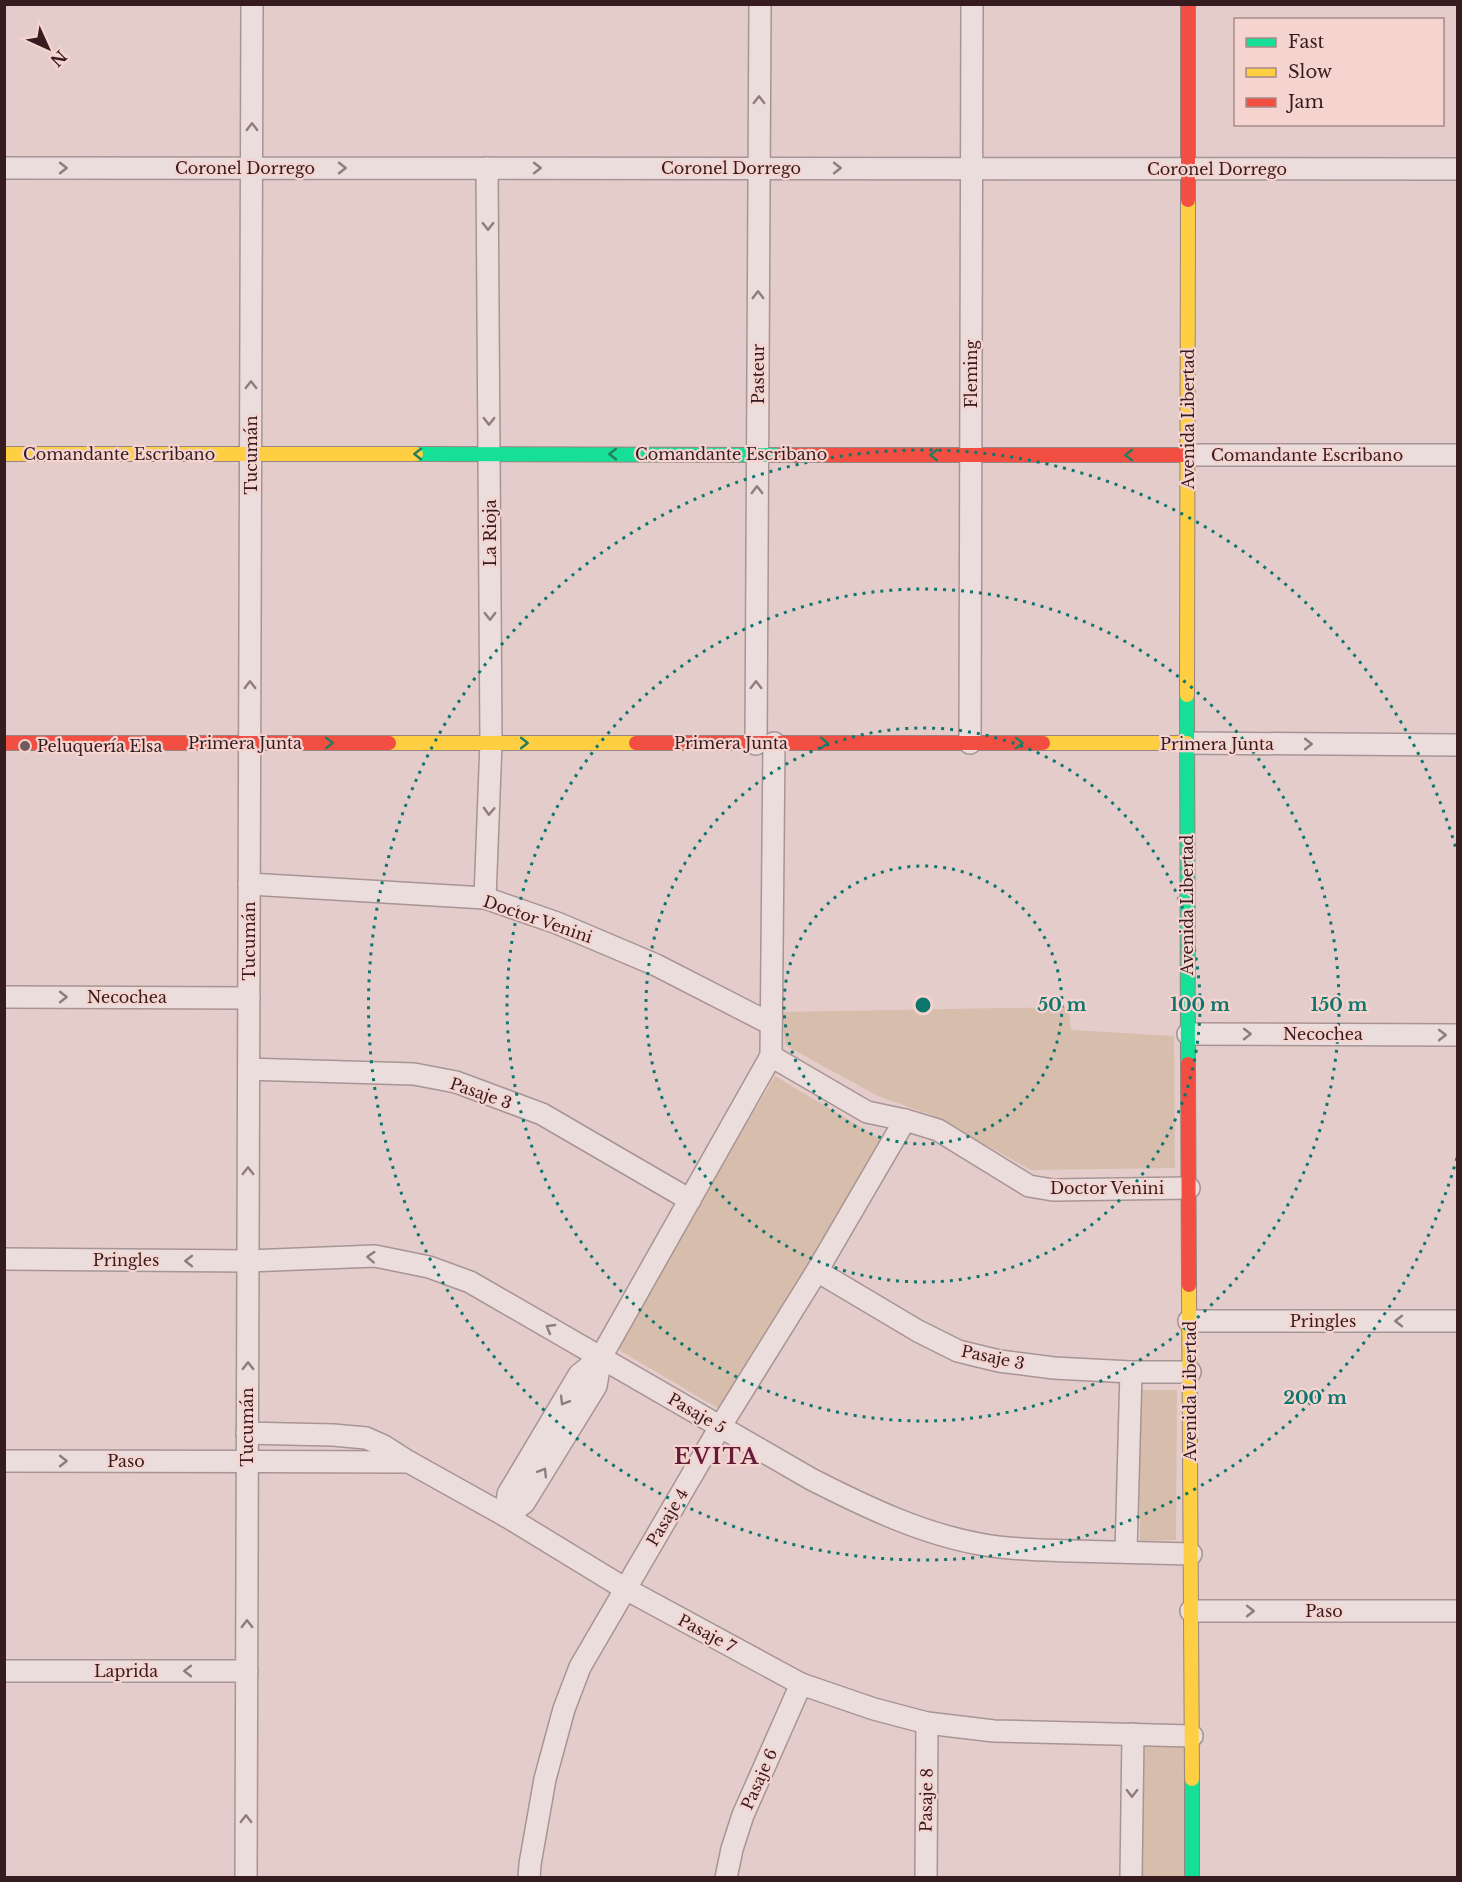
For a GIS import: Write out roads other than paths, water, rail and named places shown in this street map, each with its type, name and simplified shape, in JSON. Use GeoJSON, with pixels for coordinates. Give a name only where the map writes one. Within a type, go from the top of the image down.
{"type":"FeatureCollection","features":[{"type":"Feature","properties":{"kind":"main road","name":"Avenida Libertad"},"geometry":{"type":"LineString","coordinates":[[1188,4],[1186,743],[1192,1878]]}},
{"type":"Feature","properties":{"kind":"main road","name":"Comandante Escribano"},"geometry":{"type":"LineString","coordinates":[[4,454],[1188,455]]}},
{"type":"Feature","properties":{"kind":"main road","name":"Primera Junta"},"geometry":{"type":"LineString","coordinates":[[4,743],[1186,743]]}},
{"type":"Feature","properties":{"kind":"street","name":"Tucumán"},"geometry":{"type":"LineString","coordinates":[[246,1878],[252,4]]}},
{"type":"Feature","properties":{"kind":"street","name":"Pasteur"},"geometry":{"type":"LineString","coordinates":[[760,4],[757,454],[771,1056]]}},
{"type":"Feature","properties":{"kind":"street","name":"Fleming"},"geometry":{"type":"LineString","coordinates":[[970,743],[972,4]]}},
{"type":"Feature","properties":{"kind":"street","name":"Coronel Dorrego"},"geometry":{"type":"LineString","coordinates":[[4,168],[1458,169]]}},
{"type":"Feature","properties":{"kind":"street","name":"La Rioja"},"geometry":{"type":"LineString","coordinates":[[485,898],[491,743],[487,168]]}},
{"type":"Feature","properties":{"kind":"street","name":"Comandante Escribano"},"geometry":{"type":"LineString","coordinates":[[1188,455],[1458,455]]}},
{"type":"Feature","properties":{"kind":"street","name":"Primera Junta"},"geometry":{"type":"LineString","coordinates":[[1186,743],[1458,745]]}},
{"type":"Feature","properties":{"kind":"street","name":"Doctor Venini"},"geometry":{"type":"LineString","coordinates":[[249,884],[485,898],[557,923],[656,965],[771,1024]]}},
{"type":"Feature","properties":{"kind":"street","name":"Necochea"},"geometry":{"type":"LineString","coordinates":[[4,997],[249,998]]}},
{"type":"Feature","properties":{"kind":"street","name":"Necochea"},"geometry":{"type":"LineString","coordinates":[[1188,1034],[1458,1035]]}},
{"type":"Feature","properties":{"kind":"street","name":"Doctor Venini"},"geometry":{"type":"LineString","coordinates":[[771,1056],[867,1112],[938,1130],[1029,1186],[1053,1190],[1189,1188]]}},
{"type":"Feature","properties":{"kind":"street"},"geometry":{"type":"LineString","coordinates":[[506,1516],[524,1503],[596,1386],[601,1357],[771,1056]]}},
{"type":"Feature","properties":{"kind":"street","name":"Pasaje 3"},"geometry":{"type":"LineString","coordinates":[[249,1069],[414,1074],[456,1083],[542,1114],[690,1200]]}},
{"type":"Feature","properties":{"kind":"street","name":"Pasaje 4"},"geometry":{"type":"LineString","coordinates":[[529,1878],[545,1779],[564,1709],[580,1667],[624,1588],[817,1271],[905,1120]]}},
{"type":"Feature","properties":{"kind":"street","name":"Pasaje 5"},"geometry":{"type":"LineString","coordinates":[[248,1261],[375,1256],[429,1267],[470,1282],[811,1479],[859,1504],[945,1536],[986,1545],[1028,1550],[1191,1554]]}},
{"type":"Feature","properties":{"kind":"street","name":"Pringles"},"geometry":{"type":"LineString","coordinates":[[4,1259],[248,1261]]}},
{"type":"Feature","properties":{"kind":"street","name":"Pasaje 3"},"geometry":{"type":"LineString","coordinates":[[817,1271],[918,1331],[958,1351],[999,1361],[1054,1368],[1190,1372]]}},
{"type":"Feature","properties":{"kind":"street","name":"Pringles"},"geometry":{"type":"LineString","coordinates":[[1189,1322],[1458,1321]]}},
{"type":"Feature","properties":{"kind":"street"},"geometry":{"type":"LineString","coordinates":[[1126,1552],[1131,1372]]}},
{"type":"Feature","properties":{"kind":"street"},"geometry":{"type":"LineString","coordinates":[[248,1433],[366,1438],[409,1462]]}},
{"type":"Feature","properties":{"kind":"street","name":"Paso"},"geometry":{"type":"LineString","coordinates":[[4,1461],[247,1461]]}},
{"type":"Feature","properties":{"kind":"street","name":"Pasaje 7"},"geometry":{"type":"LineString","coordinates":[[247,1461],[409,1462],[506,1516],[624,1588],[801,1684],[874,1709],[927,1723],[994,1731],[1192,1736]]}},
{"type":"Feature","properties":{"kind":"street","name":"Paso"},"geometry":{"type":"LineString","coordinates":[[1191,1611],[1458,1611]]}},
{"type":"Feature","properties":{"kind":"street","name":"Laprida"},"geometry":{"type":"LineString","coordinates":[[4,1671],[246,1671]]}},
{"type":"Feature","properties":{"kind":"street","name":"Pasaje 6"},"geometry":{"type":"LineString","coordinates":[[726,1878],[743,1815],[801,1684]]}},
{"type":"Feature","properties":{"kind":"street","name":"Pasaje 8"},"geometry":{"type":"LineString","coordinates":[[926,1878],[927,1723]]}},
{"type":"Feature","properties":{"kind":"street"},"geometry":{"type":"LineString","coordinates":[[1131,1878],[1132,1734]]}},
{"type":"Feature","properties":{"kind":"place","name":"Peluquería Elsa"},"geometry":{"type":"Point","coordinates":[25,746]}},
{"type":"Feature","properties":{"kind":"district","name":"EVITA"},"geometry":{"type":"Point","coordinates":[717,1456]}}]}
